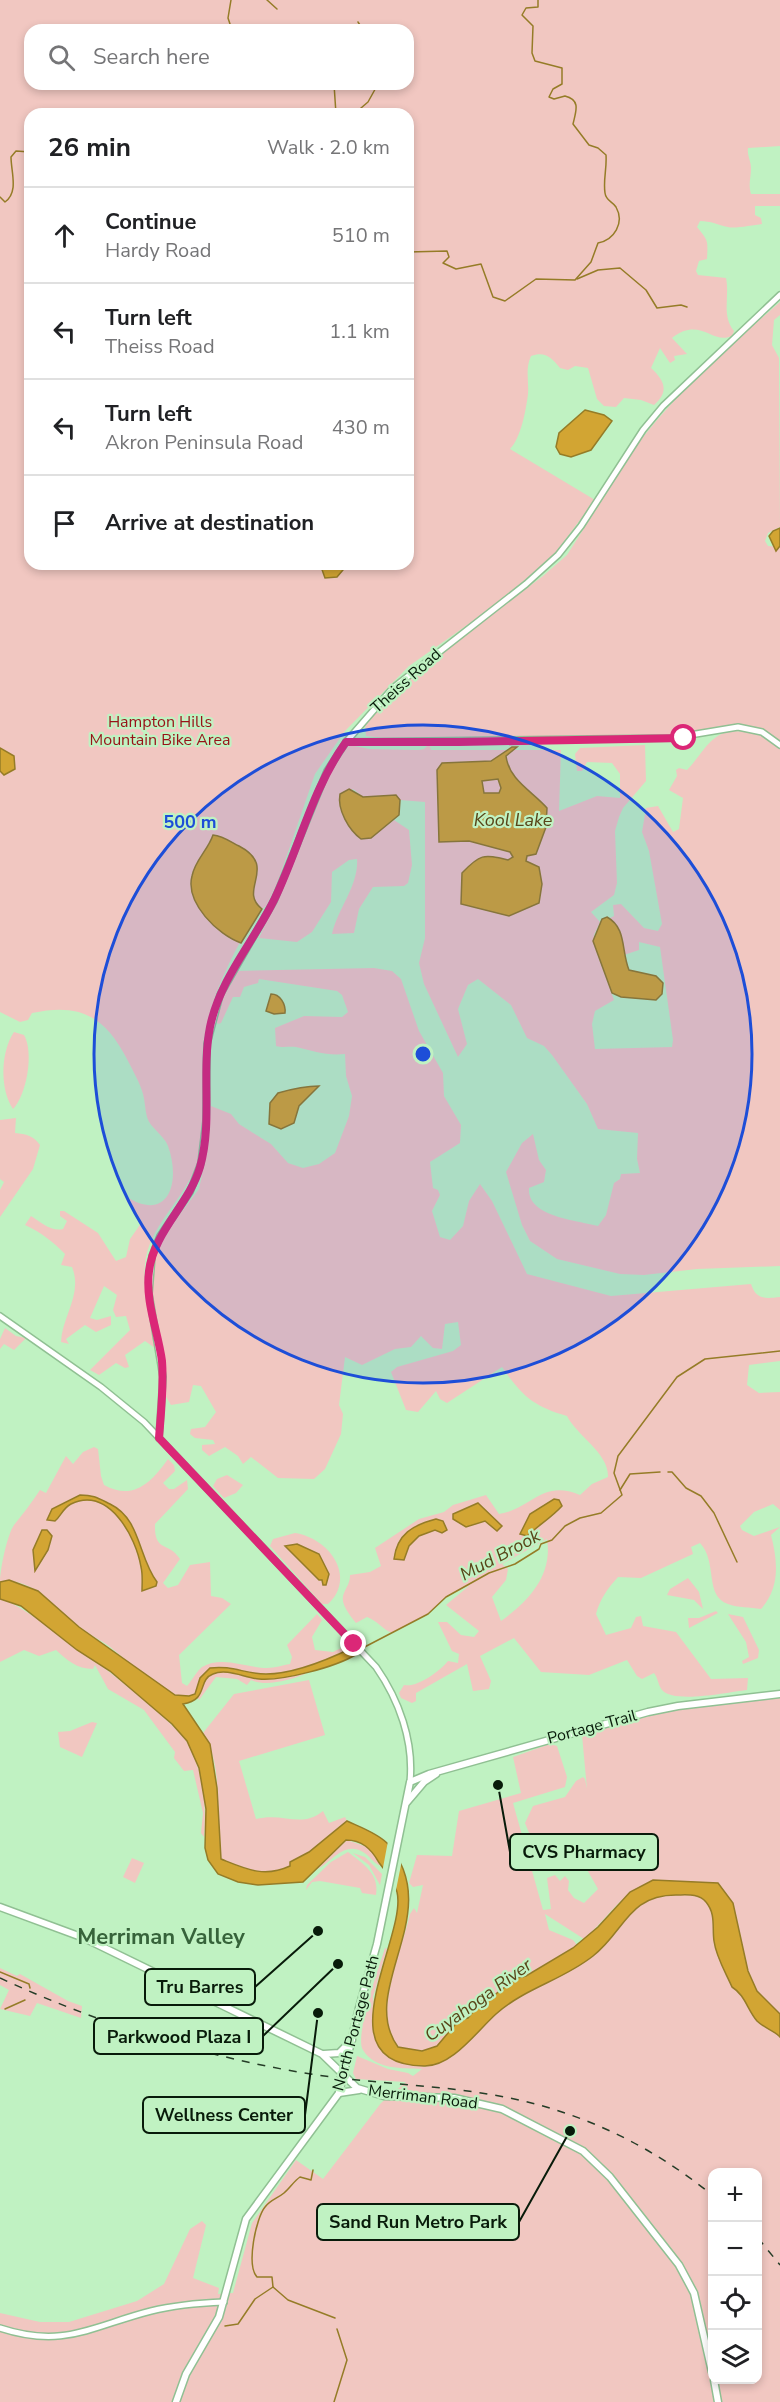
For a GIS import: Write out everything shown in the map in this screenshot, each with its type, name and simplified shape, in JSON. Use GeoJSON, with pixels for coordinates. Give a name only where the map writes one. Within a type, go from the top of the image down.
{"type":"FeatureCollection","features":[{"type":"Feature","properties":{"kind":"main road","name":"Portage Trail"},"geometry":{"type":"LineString","coordinates":[[410,1782],[444,1770],[663,1708],[780,1694]]}},
{"type":"Feature","properties":{"kind":"main road"},"geometry":{"type":"LineString","coordinates":[[405,1804],[424,1782],[444,1770]]}},
{"type":"Feature","properties":{"kind":"main road","name":"North Portage Path"},"geometry":{"type":"LineString","coordinates":[[176,2402],[186,2374],[212,2333],[224,2302],[246,2219],[339,2093],[345,2076],[387,1893],[410,1782]]}},
{"type":"Feature","properties":{"kind":"main road","name":"Merriman Road"},"geometry":{"type":"LineString","coordinates":[[0,1907],[86,1938],[322,2054],[361,2090],[384,2096],[454,2098],[502,2109],[559,2137],[588,2155],[639,2211],[679,2265],[694,2294],[708,2355]]}},
{"type":"Feature","properties":{"kind":"main road"},"geometry":{"type":"LineString","coordinates":[[322,2054],[339,2054],[353,2039]]}},
{"type":"Feature","properties":{"kind":"main road"},"geometry":{"type":"LineString","coordinates":[[339,2093],[361,2090]]}},
{"type":"Feature","properties":{"kind":"main road"},"geometry":{"type":"LineString","coordinates":[[715,2384],[718,2402]]}},
{"type":"Feature","properties":{"kind":"street","name":"Theiss Road"},"geometry":{"type":"LineString","coordinates":[[159,1438],[162,1369],[150,1301],[148,1275],[153,1252],[160,1236],[190,1192],[201,1162],[206,1121],[206,1054],[215,1009],[230,972],[274,901],[321,784],[346,742],[403,679],[507,600],[558,555],[582,526],[634,444],[663,406],[780,296]]}},
{"type":"Feature","properties":{"kind":"street"},"geometry":{"type":"LineString","coordinates":[[346,742],[672,738],[738,727],[762,732],[780,745]]}},
{"type":"Feature","properties":{"kind":"street"},"geometry":{"type":"LineString","coordinates":[[0,1316],[102,1387],[159,1438],[363,1653],[387,1683],[402,1717],[408,1743],[410,1782]]}},
{"type":"Feature","properties":{"kind":"street"},"geometry":{"type":"LineString","coordinates":[[0,2328],[33,2336],[67,2336],[166,2308],[224,2302]]}},
{"type":"Feature","properties":{"kind":"green space","name":"Hampton Hills Mountain Bike Area"},"geometry":{"type":"Polygon","coordinates":[[[0,0],[780,0],[780,146],[748,148],[748,151],[751,165],[751,194],[780,194],[780,206],[755,206],[755,215],[761,218],[762,224],[731,227],[700,221],[697,227],[707,241],[707,259],[699,261],[696,271],[698,275],[726,278],[728,319],[734,331],[732,336],[718,337],[698,330],[682,332],[672,338],[687,354],[674,356],[675,360],[670,363],[660,348],[651,368],[662,381],[664,390],[654,405],[641,400],[624,398],[616,407],[604,406],[597,399],[588,368],[575,366],[568,370],[560,368],[551,358],[544,355],[531,356],[528,366],[528,394],[524,416],[520,431],[510,449],[595,500],[550,560],[480,616],[409,666],[345,731],[315,774],[277,884],[266,906],[259,908],[241,941],[210,1010],[203,1047],[203,1133],[198,1161],[193,1174],[150,1244],[146,1257],[144,1280],[155,1348],[145,1341],[125,1355],[129,1367],[125,1368],[116,1363],[99,1375],[90,1370],[130,1330],[126,1316],[116,1317],[113,1310],[117,1295],[104,1286],[90,1318],[97,1320],[111,1316],[111,1325],[96,1332],[85,1325],[66,1339],[69,1344],[61,1342],[74,1296],[75,1277],[72,1267],[61,1265],[65,1254],[37,1231],[25,1225],[31,1216],[50,1228],[63,1229],[67,1221],[60,1216],[60,1211],[64,1211],[98,1233],[116,1261],[126,1257],[130,1239],[142,1222],[125,1196],[140,1203],[152,1205],[161,1202],[168,1195],[173,1173],[168,1146],[149,1121],[142,1090],[120,1046],[101,1024],[79,1012],[65,1010],[32,1013],[28,1020],[20,1022],[0,1012],[0,0]]]}},
{"type":"Feature","properties":{"kind":"green space"},"geometry":{"type":"Polygon","coordinates":[[[780,302],[780,315],[774,320],[772,345],[779,358],[780,527],[768,533],[765,541],[768,546],[780,547],[780,743],[755,728],[732,725],[680,735],[393,739],[366,736],[365,723],[403,682],[543,576],[567,555],[639,442],[657,420],[697,375],[780,302]]]}},
{"type":"Feature","properties":{"kind":"green space"},"geometry":{"type":"Polygon","coordinates":[[[732,731],[764,737],[780,749],[780,1266],[697,1269],[644,1275],[620,1274],[557,1259],[530,1241],[522,1225],[506,1172],[522,1143],[533,1134],[539,1160],[546,1170],[544,1182],[529,1188],[531,1198],[536,1205],[555,1216],[598,1226],[606,1215],[614,1183],[620,1179],[621,1174],[640,1173],[637,1159],[638,1133],[598,1129],[587,1104],[552,1055],[544,1046],[527,1038],[511,1005],[478,979],[468,985],[458,1009],[467,1044],[458,1057],[424,984],[419,963],[425,938],[425,802],[400,800],[396,795],[363,797],[353,789],[341,808],[344,818],[357,836],[385,827],[394,820],[409,830],[412,865],[408,883],[404,886],[373,887],[359,909],[354,933],[332,934],[355,878],[357,859],[349,860],[332,872],[331,902],[312,932],[297,942],[259,938],[290,873],[335,760],[350,745],[369,749],[418,750],[424,749],[429,744],[431,750],[561,750],[559,811],[597,796],[620,798],[620,774],[612,763],[587,762],[582,771],[577,771],[575,754],[580,748],[645,745],[646,781],[623,808],[615,831],[617,883],[614,895],[591,912],[600,922],[594,935],[595,947],[614,1000],[595,1011],[592,1024],[595,1049],[672,1047],[673,1040],[660,947],[639,942],[639,950],[624,955],[620,931],[610,918],[614,916],[613,905],[621,904],[644,928],[658,931],[662,924],[649,851],[642,832],[646,808],[658,806],[673,832],[679,829],[683,798],[669,790],[677,776],[676,770],[679,768],[687,770],[711,741],[732,731]]]}},
{"type":"Feature","properties":{"kind":"green space"},"geometry":{"type":"Polygon","coordinates":[[[374,968],[392,971],[401,979],[419,1031],[443,1073],[444,1096],[461,1125],[460,1143],[430,1162],[433,1188],[438,1190],[440,1195],[432,1211],[440,1237],[450,1240],[463,1226],[469,1201],[480,1184],[492,1201],[527,1274],[611,1296],[751,1284],[755,1293],[761,1297],[780,1297],[780,1361],[749,1365],[747,1385],[759,1393],[780,1392],[780,1510],[773,1504],[754,1512],[740,1526],[742,1530],[754,1536],[780,1527],[771,1535],[776,1574],[772,1592],[767,1601],[761,1609],[736,1606],[721,1600],[713,1586],[709,1559],[700,1543],[691,1547],[693,1554],[641,1578],[618,1577],[605,1594],[596,1614],[606,1635],[631,1628],[636,1617],[641,1616],[643,1626],[676,1632],[711,1679],[748,1678],[747,1690],[689,1697],[668,1694],[662,1690],[654,1673],[642,1679],[637,1676],[627,1660],[589,1675],[541,1672],[514,1638],[480,1656],[491,1681],[489,1689],[473,1691],[467,1664],[416,1693],[416,1701],[412,1703],[401,1698],[399,1693],[404,1685],[422,1681],[448,1661],[458,1663],[459,1654],[452,1651],[438,1622],[447,1622],[461,1635],[474,1637],[479,1631],[446,1605],[470,1585],[446,1597],[428,1614],[392,1633],[367,1617],[356,1623],[346,1609],[343,1597],[350,1575],[370,1572],[381,1566],[375,1548],[419,1519],[444,1512],[453,1505],[486,1495],[499,1514],[520,1507],[546,1493],[567,1491],[580,1495],[592,1484],[608,1477],[607,1468],[598,1452],[567,1416],[529,1399],[502,1367],[447,1403],[440,1399],[436,1391],[418,1412],[406,1410],[391,1372],[397,1367],[453,1351],[461,1345],[458,1322],[445,1324],[442,1349],[433,1348],[421,1336],[411,1347],[395,1349],[362,1365],[345,1357],[339,1405],[343,1414],[341,1434],[325,1469],[314,1479],[278,1478],[251,1457],[243,1464],[238,1456],[225,1447],[209,1456],[202,1450],[202,1445],[215,1444],[213,1440],[195,1438],[190,1434],[191,1429],[205,1427],[216,1412],[201,1386],[193,1385],[189,1402],[171,1405],[165,1395],[164,1356],[149,1289],[150,1276],[161,1239],[199,1189],[208,1147],[211,1106],[231,1114],[239,1124],[271,1144],[288,1163],[303,1168],[319,1164],[335,1153],[349,1116],[352,1096],[346,1076],[345,1054],[326,1054],[296,1047],[276,1046],[275,1028],[304,1016],[342,1017],[348,1012],[342,995],[337,991],[259,979],[258,983],[244,987],[240,997],[233,997],[221,1023],[218,1024],[214,1018],[228,983],[236,971],[374,968]],[[547,1539],[502,1564],[508,1569],[506,1580],[492,1597],[501,1621],[521,1605],[537,1586],[548,1552],[547,1539]]]}},
{"type":"Feature","properties":{"kind":"green space"},"geometry":{"type":"Polygon","coordinates":[[[14,1032],[24,1035],[29,1062],[22,1094],[13,1109],[6,1092],[3,1071],[6,1050],[14,1032]]]}},
{"type":"Feature","properties":{"kind":"green space"},"geometry":{"type":"Polygon","coordinates":[[[16,1118],[15,1133],[29,1136],[40,1145],[33,1169],[0,1217],[0,1190],[4,1182],[0,1179],[0,1120],[16,1118]]]}},
{"type":"Feature","properties":{"kind":"green space"},"geometry":{"type":"Polygon","coordinates":[[[5,1328],[16,1336],[26,1338],[14,1350],[4,1344],[0,1349],[0,1339],[5,1328]]]}},
{"type":"Feature","properties":{"kind":"green space"},"geometry":{"type":"Polygon","coordinates":[[[94,1447],[98,1449],[104,1485],[114,1489],[124,1491],[140,1487],[155,1475],[168,1459],[174,1465],[175,1471],[163,1483],[169,1489],[174,1489],[187,1480],[188,1489],[155,1524],[157,1539],[180,1559],[163,1583],[168,1588],[178,1585],[190,1565],[210,1562],[211,1596],[222,1598],[231,1604],[179,1655],[182,1683],[187,1686],[202,1667],[218,1662],[267,1668],[290,1664],[292,1657],[287,1645],[317,1614],[322,1620],[312,1637],[315,1650],[333,1652],[345,1646],[348,1649],[326,1661],[310,1665],[305,1674],[271,1683],[251,1680],[247,1685],[237,1679],[216,1677],[199,1700],[195,1694],[175,1695],[156,1685],[109,1646],[82,1629],[33,1589],[12,1581],[0,1582],[4,1553],[14,1525],[40,1490],[46,1493],[66,1456],[73,1464],[83,1452],[94,1447]]]}},
{"type":"Feature","properties":{"kind":"green space"},"geometry":{"type":"Polygon","coordinates":[[[227,1475],[243,1485],[236,1493],[224,1498],[213,1486],[217,1479],[227,1475]]]}},
{"type":"Feature","properties":{"kind":"green space"},"geometry":{"type":"Polygon","coordinates":[[[295,1533],[319,1542],[335,1560],[340,1582],[328,1604],[322,1604],[270,1546],[273,1539],[295,1533]]]}},
{"type":"Feature","properties":{"kind":"green space"},"geometry":{"type":"Polygon","coordinates":[[[688,1578],[699,1592],[703,1609],[694,1600],[667,1595],[670,1589],[688,1578]]]}},
{"type":"Feature","properties":{"kind":"green space"},"geometry":{"type":"Polygon","coordinates":[[[0,1599],[14,1605],[66,1639],[129,1688],[177,1730],[188,1743],[197,1765],[204,1801],[204,1837],[201,1833],[203,1813],[193,1770],[184,1771],[174,1758],[175,1752],[144,1710],[108,1689],[95,1665],[93,1669],[77,1666],[56,1650],[39,1656],[24,1650],[0,1662],[0,1599]]]}},
{"type":"Feature","properties":{"kind":"green space"},"geometry":{"type":"Polygon","coordinates":[[[716,1611],[718,1613],[689,1628],[688,1618],[699,1618],[716,1611]]]}},
{"type":"Feature","properties":{"kind":"green space"},"geometry":{"type":"Polygon","coordinates":[[[728,1614],[743,1617],[759,1650],[758,1658],[743,1664],[742,1661],[749,1657],[746,1642],[728,1614]]]}},
{"type":"Feature","properties":{"kind":"green space"},"geometry":{"type":"Polygon","coordinates":[[[309,1680],[325,1735],[239,1761],[256,1819],[275,1817],[300,1820],[323,1811],[329,1823],[345,1817],[347,1821],[309,1852],[290,1862],[290,1866],[281,1870],[255,1871],[221,1859],[217,1778],[210,1747],[203,1733],[234,1694],[309,1680]]]}},
{"type":"Feature","properties":{"kind":"green space"},"geometry":{"type":"Polygon","coordinates":[[[780,1698],[780,2402],[0,2402],[0,2313],[40,2322],[69,2322],[137,2301],[164,2284],[190,2229],[202,2221],[206,2225],[193,2278],[219,2288],[218,2294],[233,2293],[252,2223],[296,2160],[323,2179],[381,2103],[406,2082],[356,2079],[353,2073],[357,2056],[388,2069],[413,2076],[422,2069],[382,2065],[368,2057],[363,2050],[361,2043],[364,2017],[385,1948],[387,1949],[373,1997],[379,2045],[425,2067],[548,1973],[630,1903],[672,1880],[644,1885],[633,1892],[623,1899],[584,1939],[545,1914],[549,1930],[573,1940],[577,1945],[480,2004],[437,2046],[422,2051],[399,2047],[389,2034],[386,2019],[389,1989],[410,1914],[414,1908],[417,1913],[423,1885],[413,1887],[409,1883],[417,1855],[452,1856],[459,1811],[521,1793],[513,1757],[550,1744],[557,1746],[567,1777],[565,1787],[513,1803],[543,1910],[551,1909],[547,1878],[555,1875],[560,1881],[565,1876],[569,1881],[568,1890],[574,1898],[584,1903],[598,1889],[585,1866],[560,1850],[541,1862],[525,1823],[533,1806],[565,1797],[576,1781],[583,1777],[587,1789],[582,1735],[667,1711],[780,1698]]]}},
{"type":"Feature","properties":{"kind":"green space"},"geometry":{"type":"Polygon","coordinates":[[[92,1722],[97,1723],[82,1757],[60,1747],[58,1732],[70,1731],[92,1722]]]}},
{"type":"Feature","properties":{"kind":"green space"},"geometry":{"type":"Polygon","coordinates":[[[347,1840],[370,1848],[381,1866],[363,1852],[349,1849],[315,1870],[347,1840]]]}},
{"type":"Feature","properties":{"kind":"green space"},"geometry":{"type":"Polygon","coordinates":[[[348,1852],[373,1875],[377,1888],[376,1895],[362,1893],[360,1888],[320,1881],[312,1882],[306,1890],[307,1885],[331,1862],[348,1852]]]}},
{"type":"Feature","properties":{"kind":"green space"},"geometry":{"type":"Polygon","coordinates":[[[353,1853],[365,1857],[382,1874],[380,1885],[369,1865],[353,1853]]]}},
{"type":"Feature","properties":{"kind":"green space"},"geometry":{"type":"Polygon","coordinates":[[[132,1858],[144,1863],[135,1883],[123,1877],[132,1858]]]}},
{"type":"Feature","properties":{"kind":"green space"},"geometry":{"type":"Polygon","coordinates":[[[0,1968],[17,1976],[20,1974],[68,2001],[82,2006],[81,2018],[37,2003],[30,2016],[0,2009],[9,1990],[0,1985],[0,1968]]]}},
{"type":"Feature","properties":{"kind":"water"},"geometry":{"type":"Polygon","coordinates":[[[585,410],[604,415],[612,421],[591,450],[571,457],[560,454],[556,447],[559,433],[585,410]]]}},
{"type":"Feature","properties":{"kind":"water"},"geometry":{"type":"Polygon","coordinates":[[[780,528],[780,546],[776,551],[769,536],[780,528]]]}},
{"type":"Feature","properties":{"kind":"water"},"geometry":{"type":"Polygon","coordinates":[[[322,570],[343,570],[337,577],[325,578],[322,570]]]}},
{"type":"Feature","properties":{"kind":"water","name":"Kool Lake"},"geometry":{"type":"Polygon","coordinates":[[[512,747],[517,747],[506,756],[508,764],[516,779],[547,808],[546,827],[536,854],[527,856],[526,861],[539,867],[542,884],[539,903],[509,916],[461,904],[462,873],[482,857],[508,860],[513,857],[510,852],[469,841],[439,842],[437,770],[442,763],[491,761],[512,747]],[[498,779],[482,781],[484,793],[499,793],[501,788],[498,779]]]}},
{"type":"Feature","properties":{"kind":"water"},"geometry":{"type":"Polygon","coordinates":[[[0,748],[14,756],[15,769],[4,775],[0,771],[0,748]]]}},
{"type":"Feature","properties":{"kind":"water"},"geometry":{"type":"Polygon","coordinates":[[[349,789],[363,797],[396,795],[400,800],[399,815],[371,838],[361,839],[348,825],[340,807],[340,794],[349,789]]]}},
{"type":"Feature","properties":{"kind":"water"},"geometry":{"type":"Polygon","coordinates":[[[213,835],[239,846],[256,862],[253,894],[255,902],[262,909],[241,943],[223,933],[205,917],[193,897],[192,876],[213,835]]]}},
{"type":"Feature","properties":{"kind":"water"},"geometry":{"type":"Polygon","coordinates":[[[607,917],[618,927],[621,934],[629,970],[656,976],[663,983],[662,994],[656,1000],[621,997],[612,993],[593,941],[602,919],[607,917]]]}},
{"type":"Feature","properties":{"kind":"water"},"geometry":{"type":"Polygon","coordinates":[[[271,994],[282,1000],[285,1013],[274,1014],[266,1011],[271,994]]]}},
{"type":"Feature","properties":{"kind":"water"},"geometry":{"type":"Polygon","coordinates":[[[319,1086],[299,1106],[294,1123],[281,1129],[269,1124],[270,1103],[278,1093],[319,1086]]]}},
{"type":"Feature","properties":{"kind":"water"},"geometry":{"type":"Polygon","coordinates":[[[80,1495],[92,1496],[110,1504],[128,1519],[157,1582],[156,1586],[142,1591],[142,1570],[133,1542],[127,1529],[109,1508],[97,1502],[85,1500],[68,1506],[55,1521],[47,1520],[52,1509],[80,1495]]]}},
{"type":"Feature","properties":{"kind":"water"},"geometry":{"type":"Polygon","coordinates":[[[554,1499],[559,1500],[562,1506],[527,1536],[520,1534],[530,1514],[554,1499]]]}},
{"type":"Feature","properties":{"kind":"water"},"geometry":{"type":"Polygon","coordinates":[[[478,1503],[502,1526],[497,1531],[485,1521],[466,1527],[453,1519],[453,1514],[478,1503]]]}},
{"type":"Feature","properties":{"kind":"water"},"geometry":{"type":"Polygon","coordinates":[[[436,1519],[443,1521],[447,1530],[442,1533],[435,1530],[419,1536],[409,1546],[404,1560],[394,1559],[399,1543],[408,1532],[420,1524],[436,1519]]]}},
{"type":"Feature","properties":{"kind":"water"},"geometry":{"type":"Polygon","coordinates":[[[42,1530],[47,1530],[52,1536],[48,1550],[35,1571],[33,1550],[42,1530]]]}},
{"type":"Feature","properties":{"kind":"water"},"geometry":{"type":"Polygon","coordinates":[[[297,1544],[319,1554],[329,1574],[326,1585],[323,1585],[322,1580],[319,1580],[285,1546],[297,1544]]]}},
{"type":"Feature","properties":{"kind":"water"},"geometry":{"type":"Polygon","coordinates":[[[9,1580],[38,1591],[79,1627],[175,1695],[195,1694],[200,1678],[210,1668],[225,1668],[258,1674],[288,1672],[310,1666],[352,1648],[357,1654],[323,1668],[281,1678],[259,1679],[218,1672],[208,1677],[196,1698],[183,1704],[210,1744],[217,1788],[221,1859],[255,1871],[281,1870],[290,1866],[290,1862],[309,1852],[347,1821],[373,1833],[387,1843],[403,1869],[409,1896],[406,1923],[387,2000],[388,2024],[398,2047],[422,2051],[437,2046],[459,2020],[468,2018],[483,1999],[489,1999],[517,1978],[526,1976],[573,1948],[598,1927],[630,1892],[653,1880],[718,1883],[733,1903],[748,1971],[757,1991],[780,2014],[780,2037],[757,2021],[740,1994],[732,1987],[717,1953],[712,1916],[706,1902],[696,1896],[676,1895],[647,1901],[637,1908],[593,1956],[569,1972],[507,2005],[463,2047],[444,2061],[424,2066],[393,2060],[377,2045],[373,2022],[376,1995],[397,1912],[397,1892],[392,1880],[372,1853],[361,1843],[346,1840],[303,1882],[258,1885],[238,1882],[218,1874],[208,1860],[205,1848],[206,1809],[199,1768],[187,1741],[172,1724],[110,1671],[77,1650],[21,1606],[0,1599],[0,1582],[9,1580]]]}},
{"type":"Feature","properties":{"kind":"pier"},"geometry":{"type":"Polygon","coordinates":[[[388,1841],[402,1860],[394,1900],[394,1892],[382,1873],[388,1841]]]}},
{"type":"Feature","properties":{"kind":"waterway"},"geometry":{"type":"LineString","coordinates":[[230,24],[228,18],[231,0]]}},
{"type":"Feature","properties":{"kind":"waterway"},"geometry":{"type":"LineString","coordinates":[[267,0],[277,9]]}},
{"type":"Feature","properties":{"kind":"waterway"},"geometry":{"type":"LineString","coordinates":[[414,252],[447,251],[449,257],[443,263],[456,269],[481,264],[493,297],[505,301],[536,279],[575,280],[591,262],[598,243],[609,238],[616,230],[618,213],[605,193],[606,155],[598,148],[589,145],[573,124],[576,107],[573,100],[565,96],[554,99],[549,97],[553,89],[562,84],[562,68],[535,61],[532,53],[533,26],[522,15],[526,8],[538,7],[538,0]]}},
{"type":"Feature","properties":{"kind":"waterway"},"geometry":{"type":"LineString","coordinates":[[334,90],[336,108]]}},
{"type":"Feature","properties":{"kind":"waterway"},"geometry":{"type":"LineString","coordinates":[[361,108],[368,102],[375,90]]}},
{"type":"Feature","properties":{"kind":"waterway"},"geometry":{"type":"LineString","coordinates":[[0,197],[5,202],[12,193],[11,157],[16,151],[24,152]]}},
{"type":"Feature","properties":{"kind":"waterway"},"geometry":{"type":"LineString","coordinates":[[577,279],[598,270],[620,268],[646,290],[657,308],[681,305],[687,307]]}},
{"type":"Feature","properties":{"kind":"waterway","name":"Mud Brook"},"geometry":{"type":"LineString","coordinates":[[355,1652],[428,1614],[446,1597],[489,1573],[515,1564],[539,1549],[541,1544],[552,1540],[565,1526],[580,1518],[601,1513],[622,1495],[614,1473],[618,1456],[677,1377],[705,1359],[780,1351]]}},
{"type":"Feature","properties":{"kind":"waterway"},"geometry":{"type":"LineString","coordinates":[[620,1490],[630,1474],[660,1472]]}},
{"type":"Feature","properties":{"kind":"waterway"},"geometry":{"type":"LineString","coordinates":[[668,1472],[672,1472],[686,1488],[701,1496],[714,1513],[737,1562]]}},
{"type":"Feature","properties":{"kind":"waterway"},"geometry":{"type":"LineString","coordinates":[[0,1972],[29,1984],[30,1988]]}},
{"type":"Feature","properties":{"kind":"waterway"},"geometry":{"type":"LineString","coordinates":[[5,2009],[25,2000]]}},
{"type":"Feature","properties":{"kind":"waterway"},"geometry":{"type":"LineString","coordinates":[[313,2170],[311,2180],[300,2177],[265,2207],[258,2221],[253,2242],[252,2263],[257,2277],[272,2277],[273,2287],[288,2300],[335,2318]]}},
{"type":"Feature","properties":{"kind":"waterway"},"geometry":{"type":"LineString","coordinates":[[225,2326],[238,2324],[255,2299],[273,2287]]}},
{"type":"Feature","properties":{"kind":"waterway"},"geometry":{"type":"LineString","coordinates":[[334,2402],[347,2360],[337,2329]]}},
{"type":"Feature","properties":{"kind":"railway"},"geometry":{"type":"LineString","coordinates":[[0,1978],[72,2009],[146,2035],[221,2056],[324,2076],[454,2089],[505,2097],[561,2112],[615,2133],[640,2146],[708,2192]]}},
{"type":"Feature","properties":{"kind":"railway"},"geometry":{"type":"LineString","coordinates":[[762,2243],[780,2265]]}},
{"type":"Feature","properties":{"kind":"place","name":"CVS Pharmacy"},"geometry":{"type":"Point","coordinates":[498,1785]}},
{"type":"Feature","properties":{"kind":"place","name":"Tru Barres"},"geometry":{"type":"Point","coordinates":[318,1931]}},
{"type":"Feature","properties":{"kind":"place","name":"Parkwood Plaza I"},"geometry":{"type":"Point","coordinates":[338,1964]}},
{"type":"Feature","properties":{"kind":"place","name":"Wellness Center"},"geometry":{"type":"Point","coordinates":[318,2013]}},
{"type":"Feature","properties":{"kind":"place","name":"Sand Run Metro Park"},"geometry":{"type":"Point","coordinates":[570,2131]}},
{"type":"Feature","properties":{"kind":"district","name":"Merriman Valley"},"geometry":{"type":"Point","coordinates":[161,1937]}},
{"type":"Feature","properties":{"kind":"route"},"geometry":{"type":"LineString","coordinates":[[354,1644],[159,1438],[162,1361],[150,1301],[148,1275],[153,1252],[160,1236],[190,1192],[201,1162],[206,1121],[206,1054],[210,1026],[222,989],[274,901],[312,803],[335,757],[346,742],[684,738]]}},
{"type":"Feature","properties":{"kind":"water label","name":"Cuyahoga River"},"geometry":{"type":"Point","coordinates":[478,2000]}}]}
